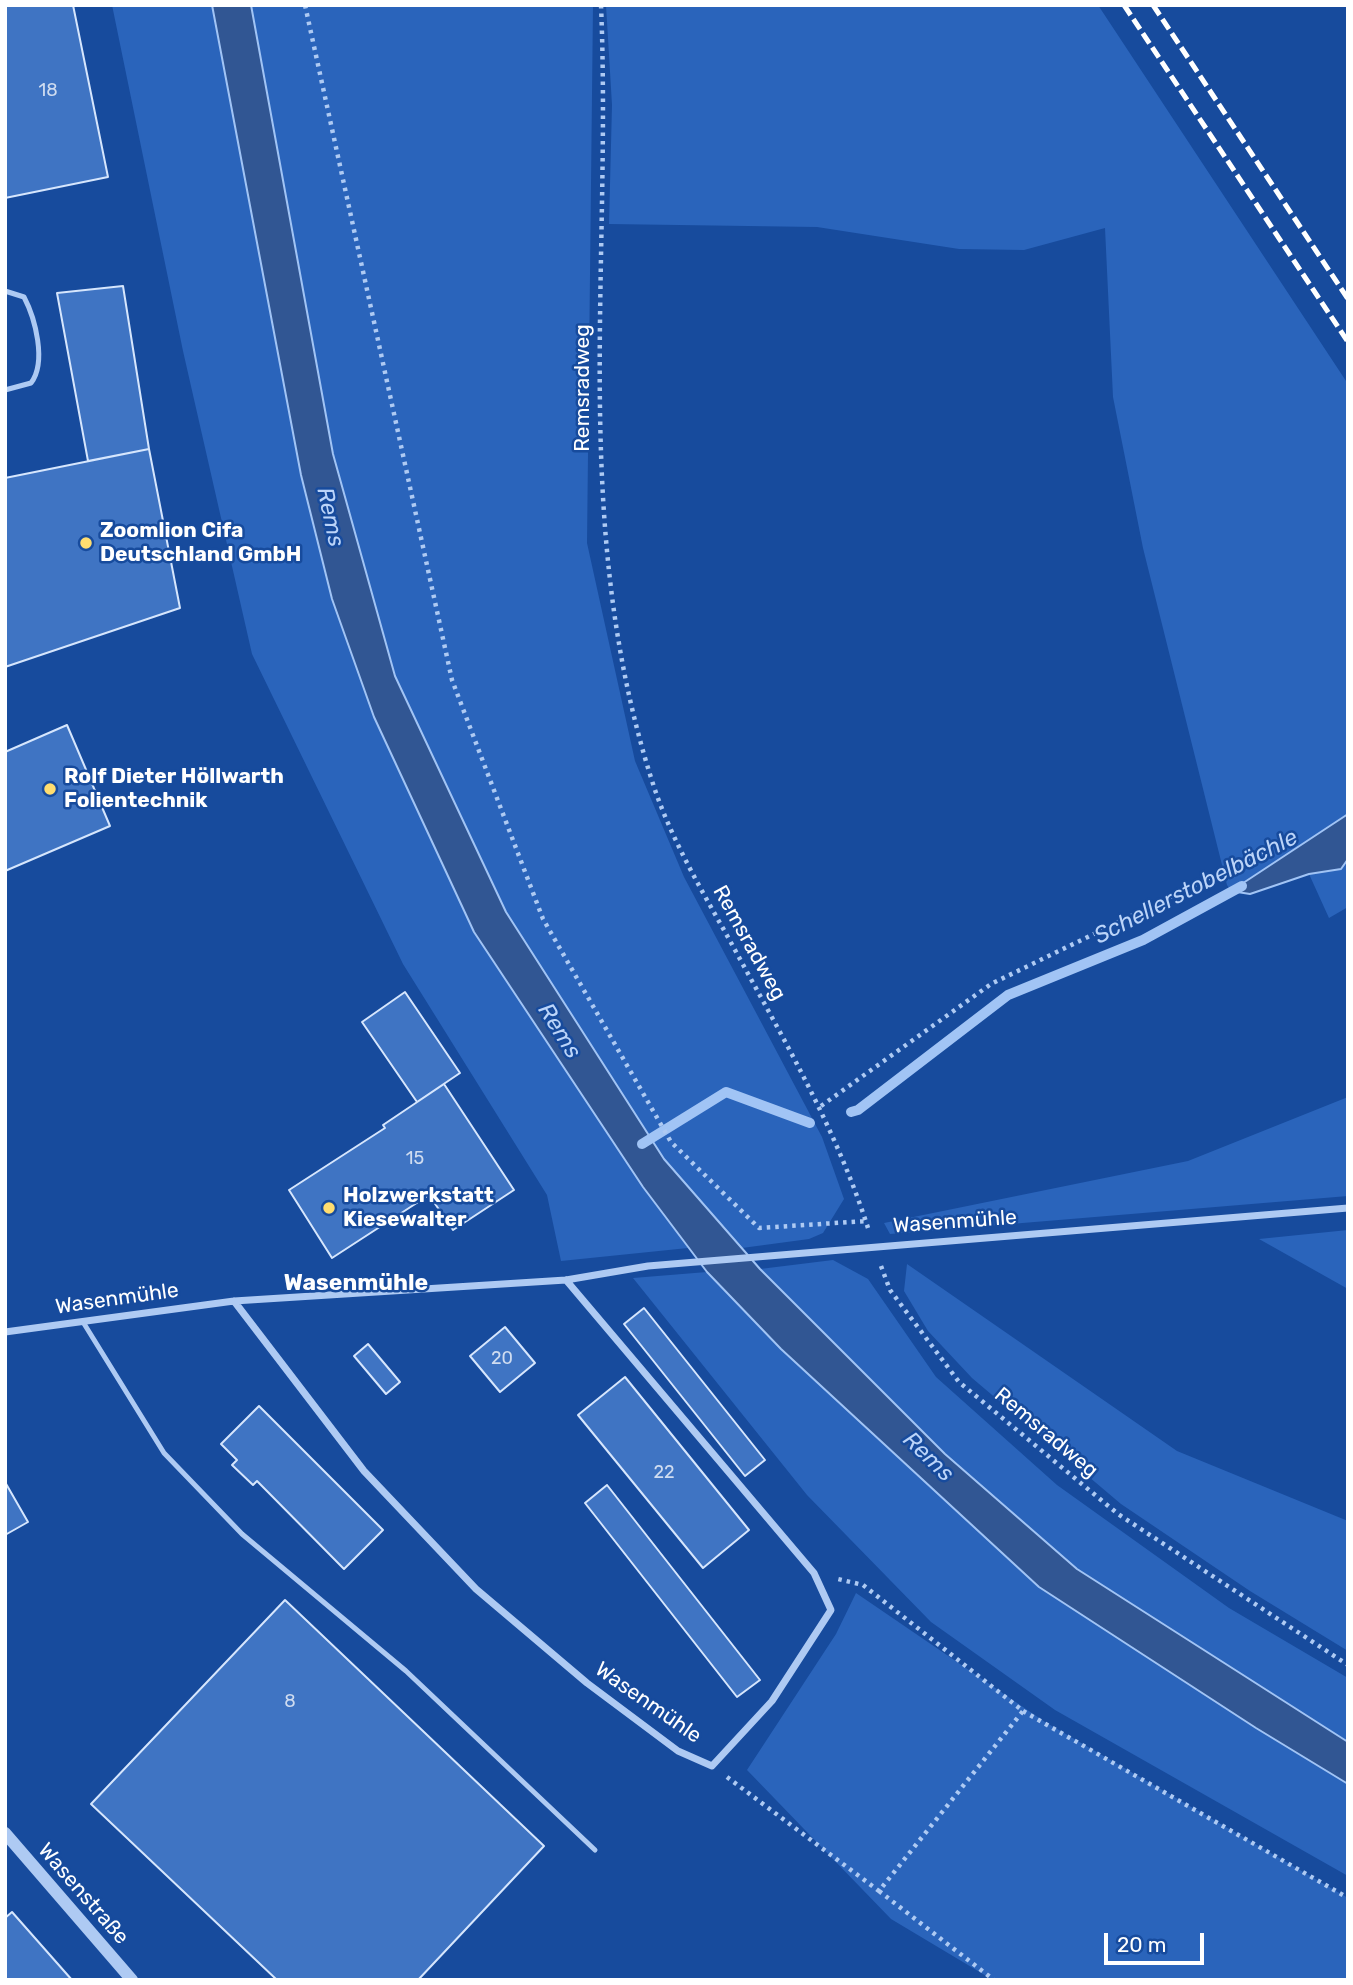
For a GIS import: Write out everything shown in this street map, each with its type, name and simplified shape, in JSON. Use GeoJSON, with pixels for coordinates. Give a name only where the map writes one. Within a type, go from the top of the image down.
{"type":"FeatureCollection","features":[{"type":"Feature","properties":{"kind":"street","name":"Wasenmühle"},"geometry":{"type":"LineString","coordinates":[[5,1332],[234,1300],[566,1280],[648,1266],[1348,1208]]}},
{"type":"Feature","properties":{"kind":"street","name":"Wasenmühle"},"geometry":{"type":"LineString","coordinates":[[234,1300],[364,1471],[476,1589],[587,1683],[678,1751],[712,1766],[772,1701],[831,1610],[814,1573],[566,1280]]}},
{"type":"Feature","properties":{"kind":"street","name":"Wasenstraße"},"geometry":{"type":"LineString","coordinates":[[5,1833],[132,1980]]}},
{"type":"Feature","properties":{"kind":"lane"},"geometry":{"type":"LineString","coordinates":[[5,290],[24,297],[36,321],[37,375],[31,383],[5,390]]}},
{"type":"Feature","properties":{"kind":"lane"},"geometry":{"type":"LineString","coordinates":[[83,1322],[164,1452],[242,1534],[406,1671],[595,1850]]}},
{"type":"Feature","properties":{"kind":"path"},"geometry":{"type":"LineString","coordinates":[[305,5],[453,680],[543,919],[671,1142],[759,1228],[866,1221]]}},
{"type":"Feature","properties":{"kind":"path","name":"Remsradweg"},"geometry":{"type":"LineString","coordinates":[[601,5],[599,463],[610,583],[622,658],[652,778],[676,839],[821,1106],[890,1290],[960,1382],[1118,1514],[1348,1665]]}},
{"type":"Feature","properties":{"kind":"path"},"geometry":{"type":"LineString","coordinates":[[821,1106],[991,984],[1281,843]]}},
{"type":"Feature","properties":{"kind":"path"},"geometry":{"type":"LineString","coordinates":[[814,1573],[863,1585],[1023,1711],[1348,1898]]}},
{"type":"Feature","properties":{"kind":"path"},"geometry":{"type":"LineString","coordinates":[[879,1891],[1023,1711]]}},
{"type":"Feature","properties":{"kind":"path"},"geometry":{"type":"LineString","coordinates":[[712,1766],[994,1980]]}},
{"type":"Feature","properties":{"kind":"shaded area"},"geometry":{"type":"Polygon","coordinates":[[[112,5],[212,5],[332,599],[643,1187],[688,1248],[561,1261],[547,1195],[403,964],[252,654],[183,351],[112,5]]]}},
{"type":"Feature","properties":{"kind":"shaded area"},"geometry":{"type":"Polygon","coordinates":[[[251,5],[593,5],[587,543],[635,761],[684,877],[822,1137],[844,1199],[823,1233],[809,1239],[742,1248],[664,1159],[506,912],[395,676],[333,454],[251,5]]]}},
{"type":"Feature","properties":{"kind":"shaded area"},"geometry":{"type":"Polygon","coordinates":[[[606,5],[1098,5],[1348,384],[1348,814],[1231,891],[1227,885],[1143,548],[1113,397],[1105,228],[1024,250],[959,249],[817,227],[609,224],[612,105],[606,5]]]}},
{"type":"Feature","properties":{"kind":"shaded area"},"geometry":{"type":"Polygon","coordinates":[[[1348,859],[1348,907],[1329,918],[1309,874],[1341,869],[1348,859]]]}},
{"type":"Feature","properties":{"kind":"shaded area"},"geometry":{"type":"Polygon","coordinates":[[[1348,1097],[1348,1196],[890,1234],[884,1223],[1188,1161],[1348,1097]]]}},
{"type":"Feature","properties":{"kind":"shaded area"},"geometry":{"type":"Polygon","coordinates":[[[1348,1230],[1348,1289],[1259,1239],[1348,1230]]]}},
{"type":"Feature","properties":{"kind":"shaded area"},"geometry":{"type":"Polygon","coordinates":[[[833,1260],[868,1279],[936,1377],[1057,1485],[1229,1608],[1348,1678],[1348,1742],[1077,1569],[945,1454],[760,1269],[833,1260]]]}},
{"type":"Feature","properties":{"kind":"shaded area"},"geometry":{"type":"Polygon","coordinates":[[[907,1264],[1177,1451],[1348,1521],[1348,1651],[1250,1591],[1121,1504],[972,1378],[928,1331],[904,1291],[907,1264]]]}},
{"type":"Feature","properties":{"kind":"shaded area"},"geometry":{"type":"Polygon","coordinates":[[[707,1272],[781,1349],[1039,1587],[1256,1728],[1348,1784],[1348,1876],[1055,1710],[931,1622],[807,1495],[633,1278],[707,1272]]]}},
{"type":"Feature","properties":{"kind":"shaded area"},"geometry":{"type":"Polygon","coordinates":[[[856,1593],[1045,1722],[1348,1898],[1348,1980],[993,1980],[891,1919],[747,1770],[836,1634],[856,1593]]]}},
{"type":"Feature","properties":{"kind":"water","name":"Rems"},"geometry":{"type":"Polygon","coordinates":[[[212,5],[251,5],[333,454],[395,676],[506,912],[664,1159],[760,1269],[945,1454],[1077,1569],[1348,1742],[1348,1784],[1256,1728],[1039,1587],[781,1349],[707,1272],[643,1187],[474,932],[374,717],[332,599],[301,475],[212,5]]]}},
{"type":"Feature","properties":{"kind":"water"},"geometry":{"type":"Polygon","coordinates":[[[1348,814],[1348,859],[1341,869],[1309,874],[1250,894],[1231,891],[1348,814]]]}},
{"type":"Feature","properties":{"kind":"building"},"geometry":{"type":"Polygon","coordinates":[[[5,5],[73,5],[108,177],[5,198],[5,5]]]}},
{"type":"Feature","properties":{"kind":"building"},"geometry":{"type":"Polygon","coordinates":[[[123,286],[149,449],[88,461],[57,293],[123,286]]]}},
{"type":"Feature","properties":{"kind":"building","name":"Zoomlion Cifa Deutschland GmbH"},"geometry":{"type":"Polygon","coordinates":[[[149,449],[180,608],[5,667],[5,478],[149,449]]]}},
{"type":"Feature","properties":{"kind":"building","name":"Rolf Dieter Höllwarth Folientechnik"},"geometry":{"type":"Polygon","coordinates":[[[67,725],[110,826],[5,871],[5,752],[67,725]]]}},
{"type":"Feature","properties":{"kind":"building"},"geometry":{"type":"Polygon","coordinates":[[[405,992],[460,1073],[417,1102],[362,1022],[405,992]]]}},
{"type":"Feature","properties":{"kind":"building"},"geometry":{"type":"Polygon","coordinates":[[[444,1084],[514,1190],[453,1230],[429,1195],[332,1258],[289,1190],[385,1128],[383,1125],[444,1084]]]}},
{"type":"Feature","properties":{"kind":"building"},"geometry":{"type":"Polygon","coordinates":[[[644,1308],[765,1460],[745,1476],[624,1324],[644,1308]]]}},
{"type":"Feature","properties":{"kind":"building"},"geometry":{"type":"Polygon","coordinates":[[[505,1327],[535,1363],[500,1392],[470,1356],[505,1327]]]}},
{"type":"Feature","properties":{"kind":"building"},"geometry":{"type":"Polygon","coordinates":[[[368,1344],[400,1382],[386,1394],[354,1356],[368,1344]]]}},
{"type":"Feature","properties":{"kind":"building"},"geometry":{"type":"Polygon","coordinates":[[[625,1377],[749,1530],[703,1568],[578,1415],[625,1377]]]}},
{"type":"Feature","properties":{"kind":"building"},"geometry":{"type":"Polygon","coordinates":[[[259,1406],[383,1530],[344,1569],[257,1481],[253,1485],[232,1465],[237,1460],[221,1444],[259,1406]]]}},
{"type":"Feature","properties":{"kind":"building"},"geometry":{"type":"Polygon","coordinates":[[[5,1482],[28,1522],[5,1535],[5,1482]]]}},
{"type":"Feature","properties":{"kind":"building"},"geometry":{"type":"Polygon","coordinates":[[[607,1485],[760,1680],[737,1697],[585,1503],[607,1485]]]}},
{"type":"Feature","properties":{"kind":"building"},"geometry":{"type":"Polygon","coordinates":[[[285,1600],[544,1846],[418,1980],[277,1980],[91,1804],[285,1600]]]}},
{"type":"Feature","properties":{"kind":"building"},"geometry":{"type":"Polygon","coordinates":[[[12,1912],[72,1980],[5,1980],[5,1918],[12,1912]]]}},
{"type":"Feature","properties":{"kind":"waterway","name":"Schellerstobelbächle"},"geometry":{"type":"LineString","coordinates":[[851,1112],[858,1110],[1008,995],[1143,940],[1242,886]]}},
{"type":"Feature","properties":{"kind":"waterway","name":"Schellerstobelbächle"},"geometry":{"type":"LineString","coordinates":[[642,1144],[726,1092],[810,1123]]}},
{"type":"Feature","properties":{"kind":"railway"},"geometry":{"type":"LineString","coordinates":[[1124,5],[1348,342]]}},
{"type":"Feature","properties":{"kind":"railway"},"geometry":{"type":"LineString","coordinates":[[1153,5],[1348,299]]}},
{"type":"Feature","properties":{"kind":"place","name":"Zoomlion Cifa Deutschland GmbH"},"geometry":{"type":"Point","coordinates":[86,543]}},
{"type":"Feature","properties":{"kind":"place","name":"Rolf Dieter Höllwarth Folientechnik"},"geometry":{"type":"Point","coordinates":[50,789]}},
{"type":"Feature","properties":{"kind":"place","name":"Holzwerkstatt Kiesewalter"},"geometry":{"type":"Point","coordinates":[329,1208]}},
{"type":"Feature","properties":{"kind":"district","name":"Wasenmühle"},"geometry":{"type":"Point","coordinates":[356,1283]}}]}
